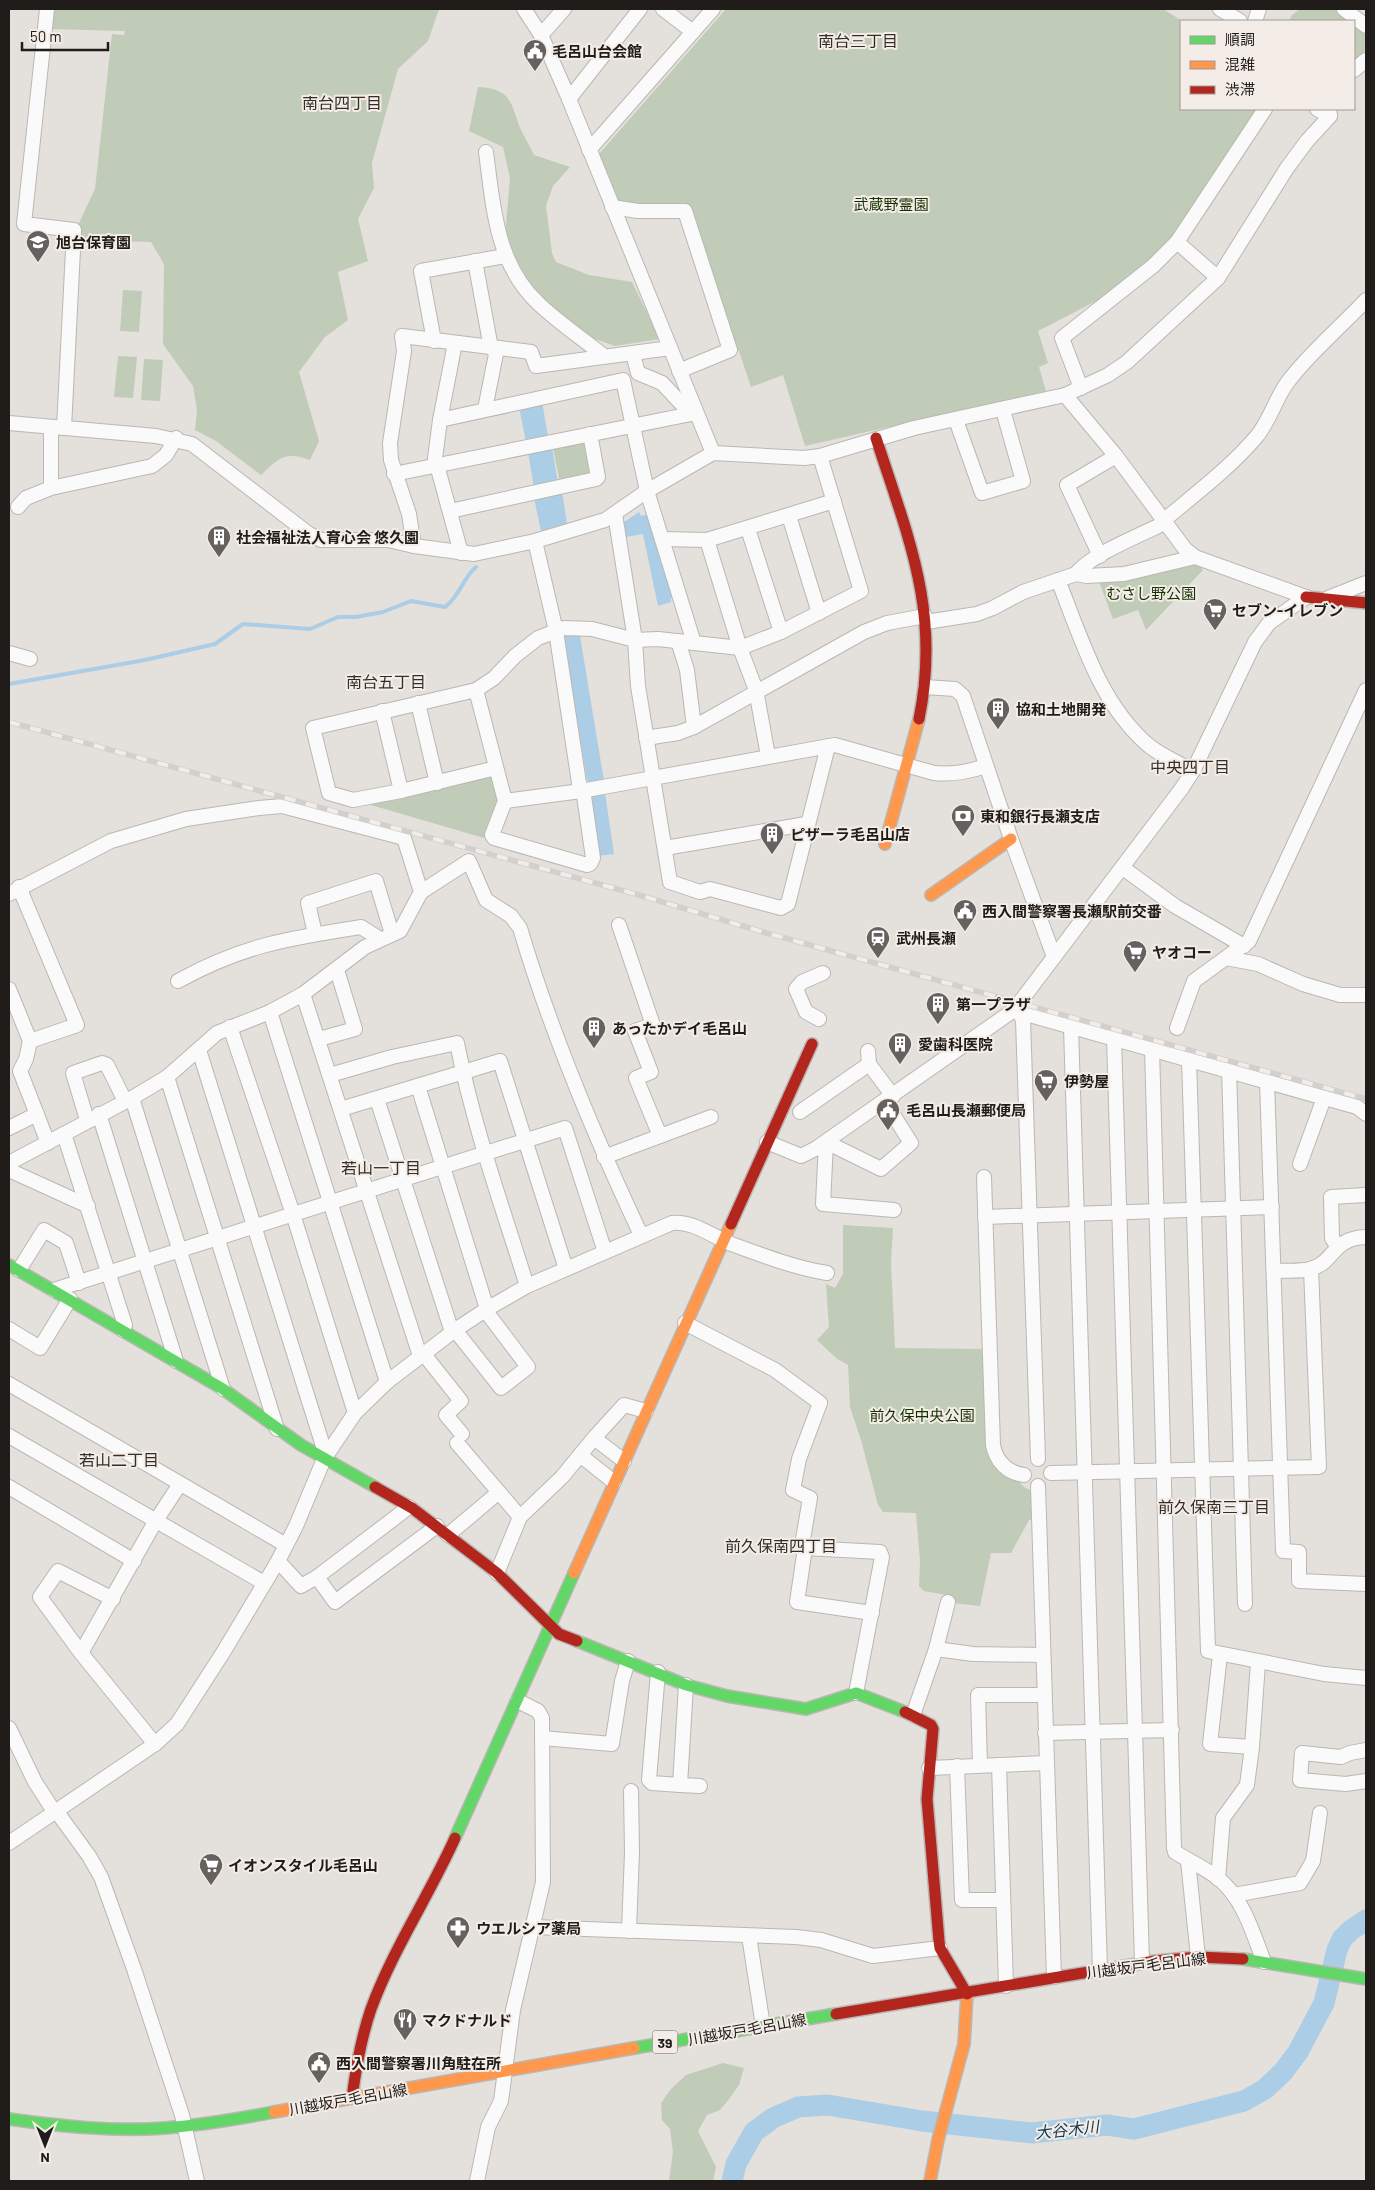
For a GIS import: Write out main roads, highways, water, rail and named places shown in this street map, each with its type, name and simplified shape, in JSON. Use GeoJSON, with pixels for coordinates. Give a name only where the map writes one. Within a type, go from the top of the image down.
{"type":"FeatureCollection","features":[{"type":"Feature","properties":{"kind":"water"},"geometry":{"type":"Polygon","coordinates":[[[542,401],[548,437],[526,442],[519,407],[542,401]]]}},
{"type":"Feature","properties":{"kind":"water"},"geometry":{"type":"Polygon","coordinates":[[[552,448],[558,483],[534,488],[528,452],[552,448]]]}},
{"type":"Feature","properties":{"kind":"water"},"geometry":{"type":"Polygon","coordinates":[[[562,491],[567,524],[541,531],[534,498],[562,491]]]}},
{"type":"Feature","properties":{"kind":"water"},"geometry":{"type":"Polygon","coordinates":[[[639,512],[641,516],[648,514],[675,597],[671,598],[671,602],[658,606],[643,534],[626,537],[624,522],[639,512]]]}},
{"type":"Feature","properties":{"kind":"water"},"geometry":{"type":"Polygon","coordinates":[[[566,634],[580,636],[604,781],[590,783],[587,780],[563,638],[566,634]]]}},
{"type":"Feature","properties":{"kind":"water"},"geometry":{"type":"Polygon","coordinates":[[[605,793],[614,854],[597,856],[588,796],[605,793]]]}},
{"type":"Feature","properties":{"kind":"waterway"},"geometry":{"type":"LineString","coordinates":[[9,684],[145,660],[215,644],[243,624],[310,629],[338,617],[356,617],[383,612],[411,601],[445,607],[454,598],[476,567]]}},
{"type":"Feature","properties":{"kind":"waterway","name":"大谷木川"},"geometry":{"type":"LineString","coordinates":[[732,2181],[736,2164],[754,2132],[773,2118],[798,2107],[828,2105],[922,2121],[1032,2133],[1107,2125],[1134,2129],[1244,2101],[1265,2089],[1283,2072],[1298,2052],[1324,2003],[1337,1950],[1342,1939],[1366,1920]]}},
{"type":"Feature","properties":{"kind":"railway"},"geometry":{"type":"LineString","coordinates":[[9,722],[639,895],[763,932],[1366,1099]]}},
{"type":"Feature","properties":{"kind":"place","name":"毛呂山台会館"},"geometry":{"type":"Point","coordinates":[535,72]}},
{"type":"Feature","properties":{"kind":"place","name":"旭台保育園"},"geometry":{"type":"Point","coordinates":[38,263]}},
{"type":"Feature","properties":{"kind":"place","name":"社会福祉法人育心会 悠久園"},"geometry":{"type":"Point","coordinates":[219,558]}},
{"type":"Feature","properties":{"kind":"place","name":"セブン-イレブン"},"geometry":{"type":"Point","coordinates":[1215,631]}},
{"type":"Feature","properties":{"kind":"place","name":"協和土地開発"},"geometry":{"type":"Point","coordinates":[998,730]}},
{"type":"Feature","properties":{"kind":"place","name":"東和銀行長瀬支店"},"geometry":{"type":"Point","coordinates":[963,837]}},
{"type":"Feature","properties":{"kind":"place","name":"ピザーラ毛呂山店"},"geometry":{"type":"Point","coordinates":[772,855]}},
{"type":"Feature","properties":{"kind":"place","name":"西入間警察署長瀬駅前交番"},"geometry":{"type":"Point","coordinates":[965,932]}},
{"type":"Feature","properties":{"kind":"place","name":"武州長瀬"},"geometry":{"type":"Point","coordinates":[878,959]}},
{"type":"Feature","properties":{"kind":"place","name":"ヤオコー"},"geometry":{"type":"Point","coordinates":[1135,973]}},
{"type":"Feature","properties":{"kind":"place","name":"第一プラザ"},"geometry":{"type":"Point","coordinates":[938,1025]}},
{"type":"Feature","properties":{"kind":"place","name":"あったかデイ毛呂山"},"geometry":{"type":"Point","coordinates":[594,1049]}},
{"type":"Feature","properties":{"kind":"place","name":"愛歯科医院"},"geometry":{"type":"Point","coordinates":[900,1065]}},
{"type":"Feature","properties":{"kind":"place","name":"伊勢屋"},"geometry":{"type":"Point","coordinates":[1046,1102]}},
{"type":"Feature","properties":{"kind":"place","name":"毛呂山長瀬郵便局"},"geometry":{"type":"Point","coordinates":[888,1131]}},
{"type":"Feature","properties":{"kind":"place","name":"イオンスタイル毛呂山"},"geometry":{"type":"Point","coordinates":[211,1886]}},
{"type":"Feature","properties":{"kind":"place","name":"ウエルシア薬局"},"geometry":{"type":"Point","coordinates":[458,1949]}},
{"type":"Feature","properties":{"kind":"place","name":"マクドナルド"},"geometry":{"type":"Point","coordinates":[405,2041]}},
{"type":"Feature","properties":{"kind":"place","name":"西入間警察署川角駐在所"},"geometry":{"type":"Point","coordinates":[319,2084]}},
{"type":"Feature","properties":{"kind":"district","name":"南台三丁目"},"geometry":{"type":"Point","coordinates":[858,40]}},
{"type":"Feature","properties":{"kind":"district","name":"南台四丁目"},"geometry":{"type":"Point","coordinates":[342,102]}},
{"type":"Feature","properties":{"kind":"district","name":"南台五丁目"},"geometry":{"type":"Point","coordinates":[386,681]}},
{"type":"Feature","properties":{"kind":"district","name":"中央四丁目"},"geometry":{"type":"Point","coordinates":[1190,766]}},
{"type":"Feature","properties":{"kind":"district","name":"若山一丁目"},"geometry":{"type":"Point","coordinates":[381,1167]}},
{"type":"Feature","properties":{"kind":"district","name":"若山二丁目"},"geometry":{"type":"Point","coordinates":[119,1459]}},
{"type":"Feature","properties":{"kind":"district","name":"前久保南三丁目"},"geometry":{"type":"Point","coordinates":[1214,1506]}},
{"type":"Feature","properties":{"kind":"district","name":"前久保南四丁目"},"geometry":{"type":"Point","coordinates":[781,1545]}},
{"type":"Feature","properties":{"kind":"park label","name":"武蔵野霊園"},"geometry":{"type":"Point","coordinates":[891,204]}},
{"type":"Feature","properties":{"kind":"park label","name":"むさし野公園"},"geometry":{"type":"Point","coordinates":[1151,593]}},
{"type":"Feature","properties":{"kind":"park label","name":"前久保中央公園"},"geometry":{"type":"Point","coordinates":[922,1415]}}]}
